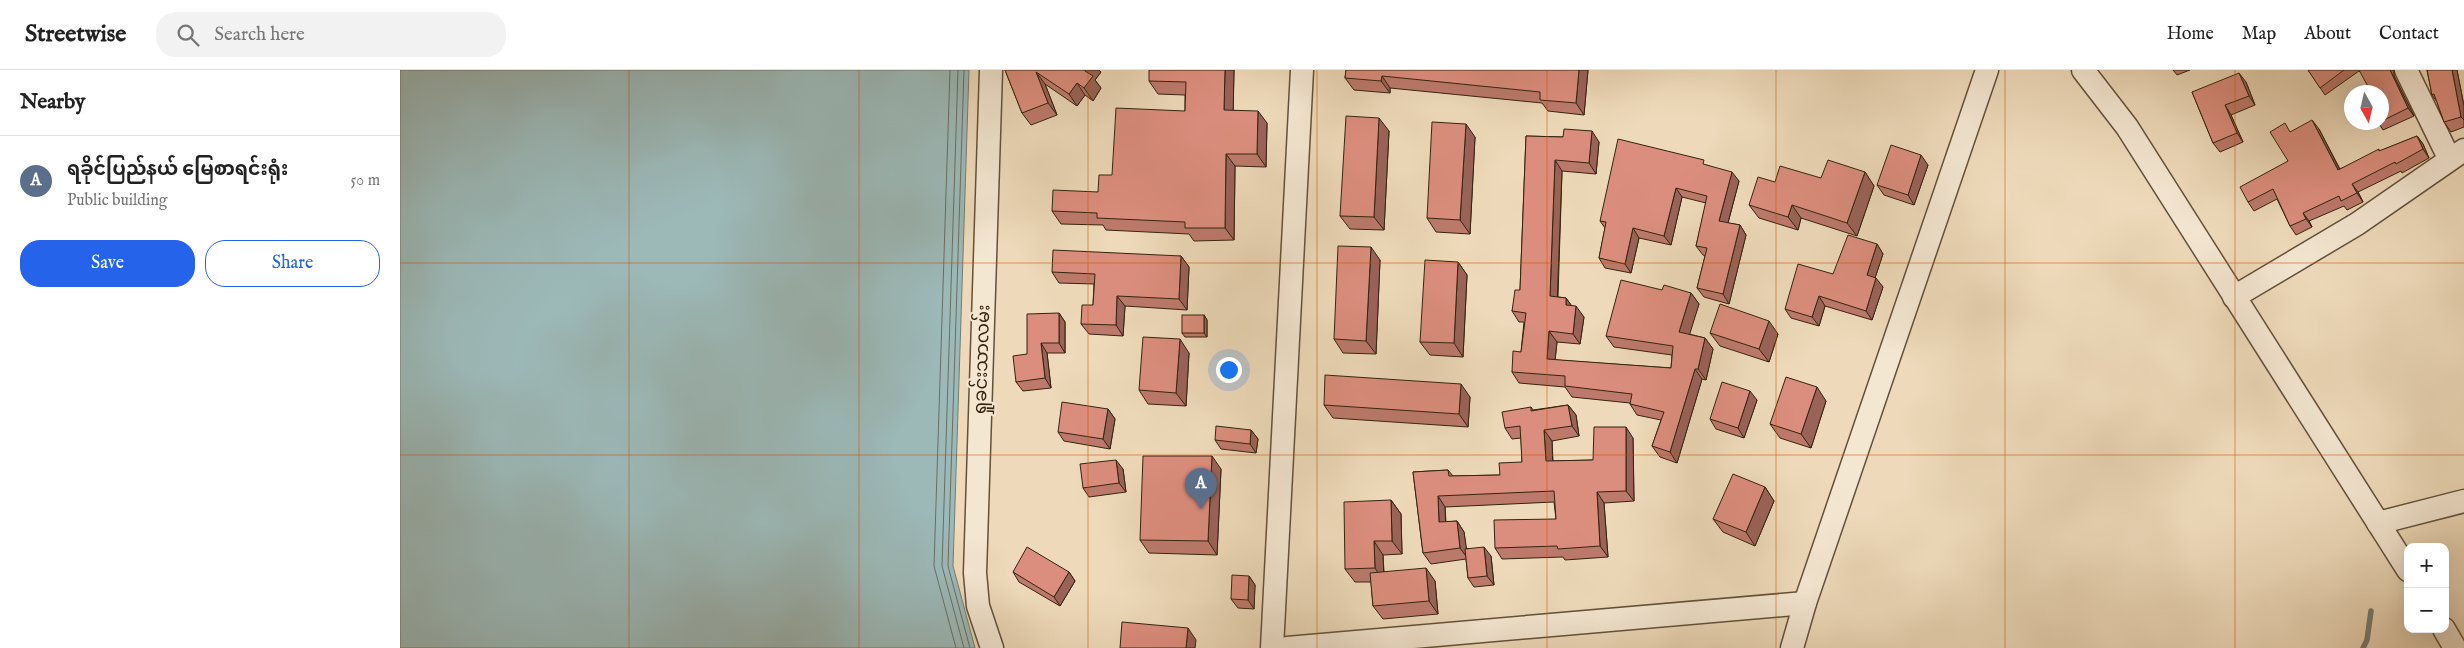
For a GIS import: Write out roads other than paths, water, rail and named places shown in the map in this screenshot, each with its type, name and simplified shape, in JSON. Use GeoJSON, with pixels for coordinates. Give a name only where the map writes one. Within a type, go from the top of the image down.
{"type":"FeatureCollection","features":[{"type":"Feature","properties":{"kind":"street","name":"ရှုခင်းသာလမ်း"},"geometry":{"type":"LineString","coordinates":[[991,70],[975,573],[978,606],[992,648]]}},
{"type":"Feature","properties":{"kind":"street"},"geometry":{"type":"LineString","coordinates":[[1272,648],[1302,70]]}},
{"type":"Feature","properties":{"kind":"street"},"geometry":{"type":"LineString","coordinates":[[1792,648],[1805,603],[1987,70]]}},
{"type":"Feature","properties":{"kind":"street"},"geometry":{"type":"LineString","coordinates":[[2083,70],[2127,127],[2404,564]]}},
{"type":"Feature","properties":{"kind":"street"},"geometry":{"type":"LineString","coordinates":[[2234,297],[2356,224],[2457,154],[2406,70]]}},
{"type":"Feature","properties":{"kind":"street"},"geometry":{"type":"LineString","coordinates":[[2378,524],[2464,501]]}},
{"type":"Feature","properties":{"kind":"street"},"geometry":{"type":"LineString","coordinates":[[1287,648],[1805,603]]}},
{"type":"Feature","properties":{"kind":"street"},"geometry":{"type":"LineString","coordinates":[[2446,633],[2455,648]]}},
{"type":"Feature","properties":{"kind":"water"},"geometry":{"type":"Polygon","coordinates":[[[400,70],[969,70],[953,566],[975,648],[400,648],[400,70]]]}},
{"type":"Feature","properties":{"kind":"waterway"},"geometry":{"type":"LineString","coordinates":[[2363,648],[2367,640],[2371,611]]}},
{"type":"Feature","properties":{"kind":"place","name":"ရခိုင်ပြည်နယ် မြေစာရင်းရုံး"},"geometry":{"type":"Point","coordinates":[1201,509]}}]}
